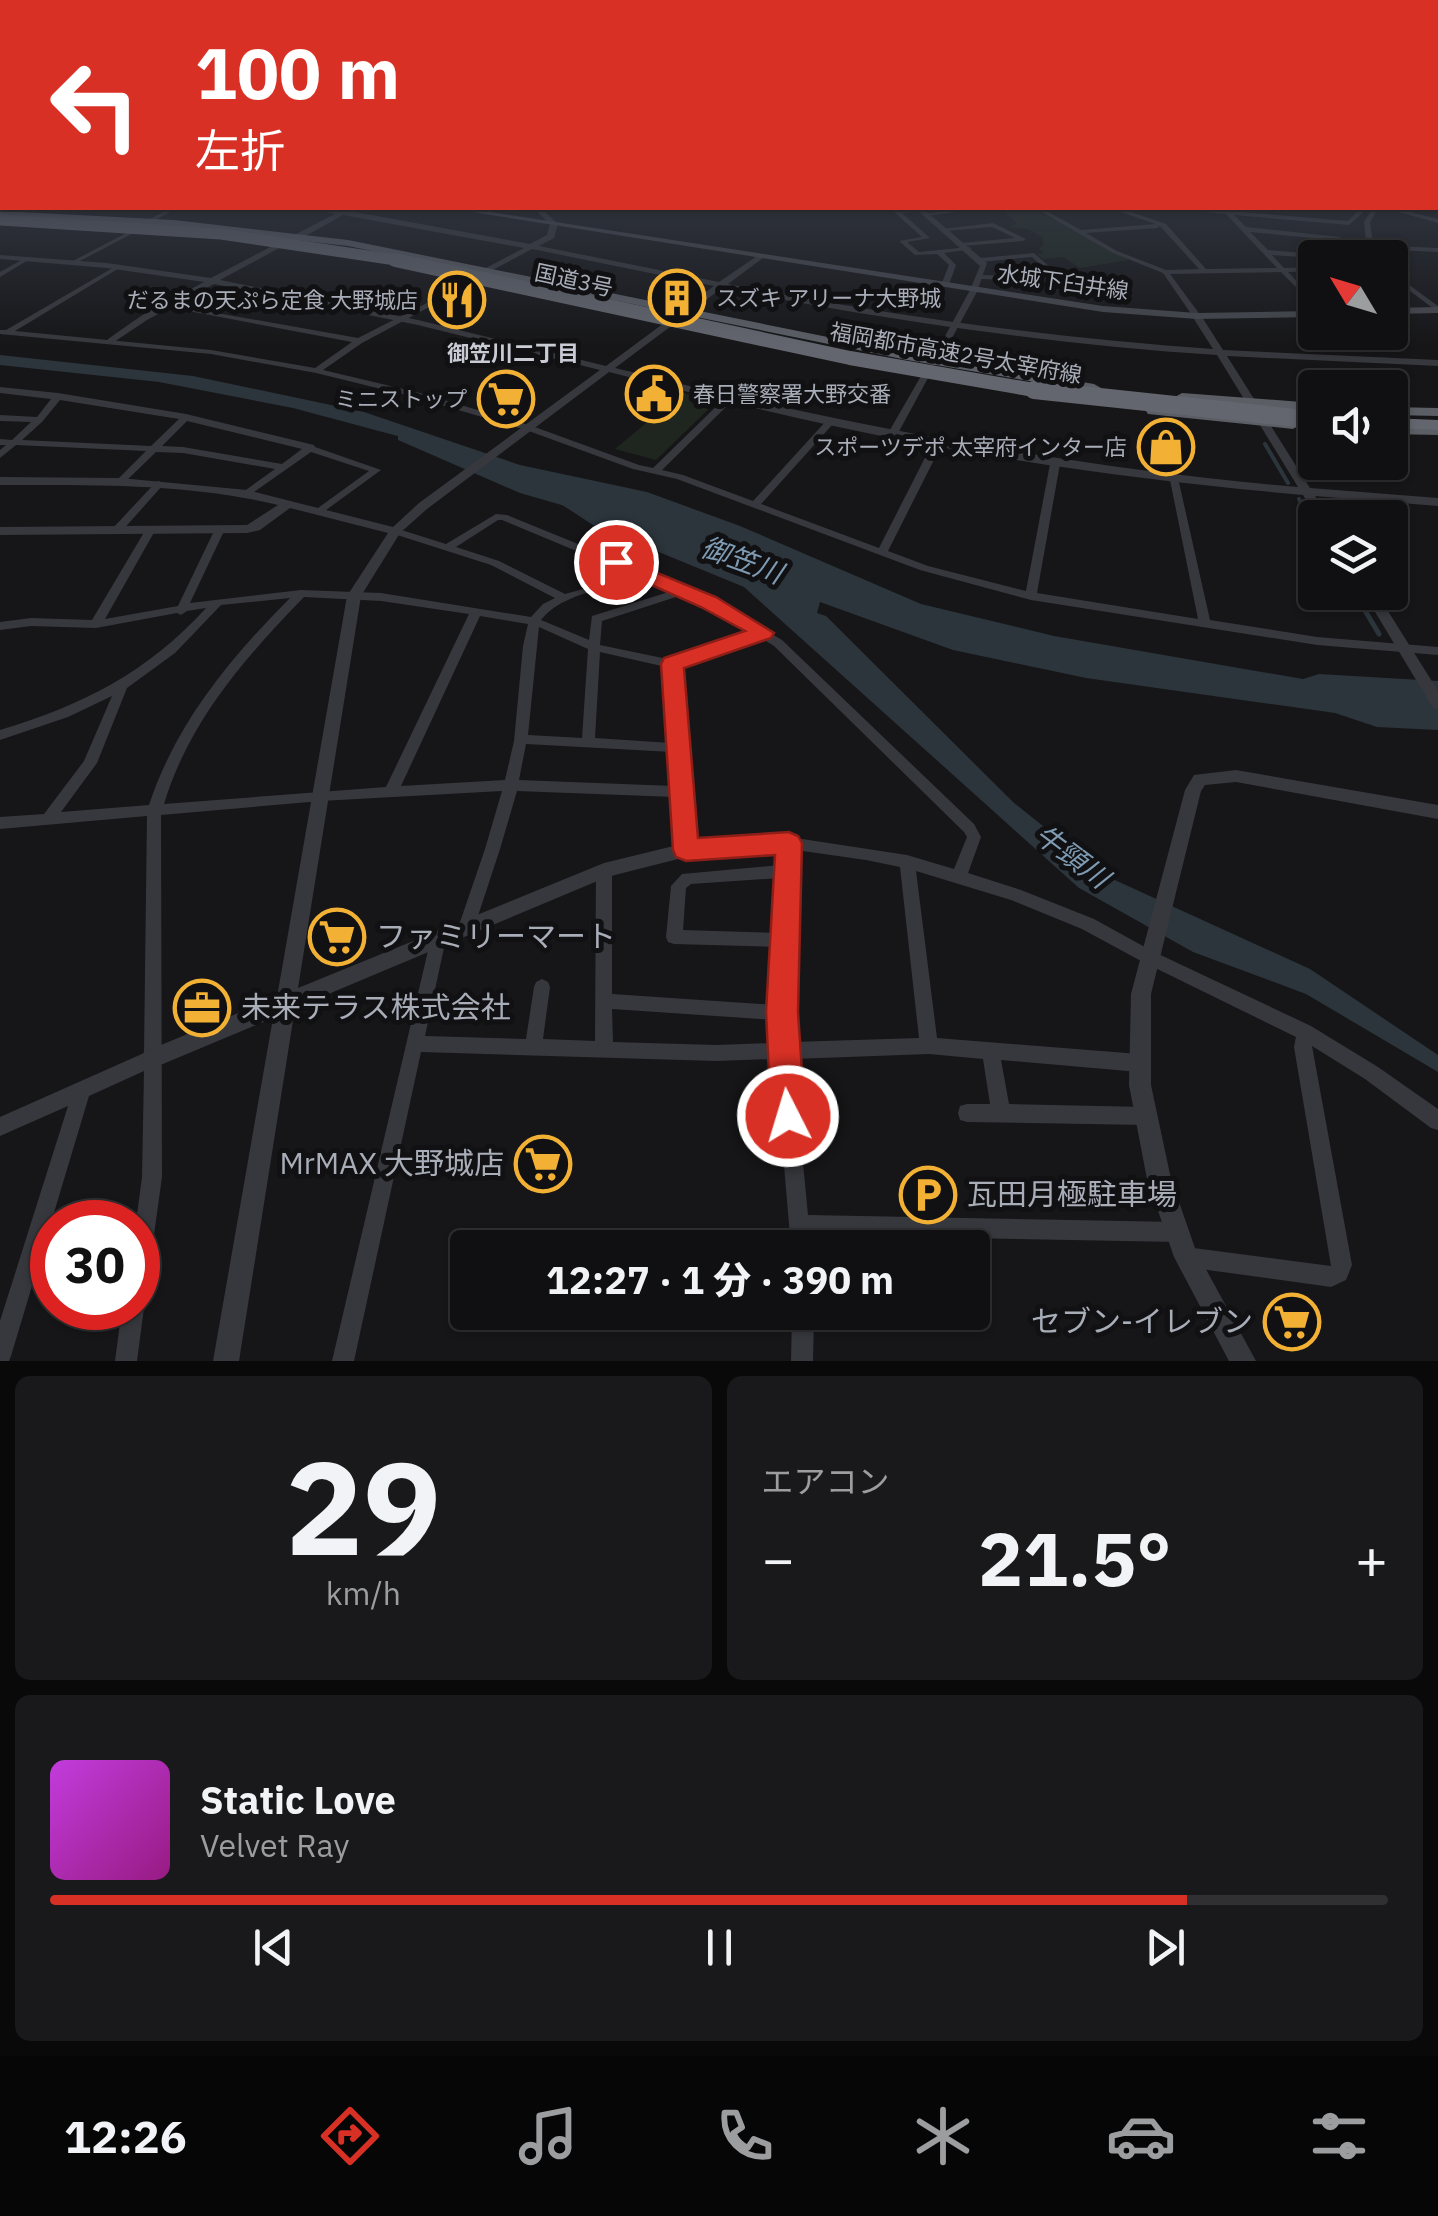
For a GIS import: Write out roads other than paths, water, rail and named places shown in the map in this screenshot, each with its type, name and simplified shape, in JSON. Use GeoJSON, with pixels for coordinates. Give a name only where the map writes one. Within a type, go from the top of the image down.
{"type":"FeatureCollection","features":[{"type":"Feature","properties":{"kind":"highway","name":"福岡都市高速2号太宰府線"},"geometry":{"type":"LineString","coordinates":[[70,222],[309,246],[959,379],[1127,404],[1298,416]]}},
{"type":"Feature","properties":{"kind":"highway","name":"国道3号"},"geometry":{"type":"LineString","coordinates":[[88,222],[298,236],[934,364],[1107,390],[1254,404],[1298,413]]}},
{"type":"Feature","properties":{"kind":"highway","name":"国道3号"},"geometry":{"type":"LineString","coordinates":[[143,225],[280,244],[474,282],[924,378],[1267,424],[1298,419]]}},
{"type":"Feature","properties":{"kind":"highway"},"geometry":{"type":"LineString","coordinates":[[1408,420],[1438,421]]}},
{"type":"Feature","properties":{"kind":"main road","name":"水城下臼井線"},"geometry":{"type":"LineString","coordinates":[[538,222],[1127,312],[1198,316],[1298,314]]}},
{"type":"Feature","properties":{"kind":"main road"},"geometry":{"type":"LineString","coordinates":[[1408,311],[1438,310]]}},
{"type":"Feature","properties":{"kind":"street"},"geometry":{"type":"LineString","coordinates":[[74,262],[150,222]]}},
{"type":"Feature","properties":{"kind":"street"},"geometry":{"type":"LineString","coordinates":[[298,236],[326,222]]}},
{"type":"Feature","properties":{"kind":"street"},"geometry":{"type":"LineString","coordinates":[[404,222],[718,284],[1045,338],[1220,354],[1438,363]]}},
{"type":"Feature","properties":{"kind":"street"},"geometry":{"type":"LineString","coordinates":[[487,272],[551,236],[551,222]]}},
{"type":"Feature","properties":{"kind":"street"},"geometry":{"type":"LineString","coordinates":[[908,222],[927,238],[902,240],[917,254],[1023,239],[994,225],[945,230]]}},
{"type":"Feature","properties":{"kind":"street"},"geometry":{"type":"LineString","coordinates":[[934,364],[984,265],[935,222]]}},
{"type":"Feature","properties":{"kind":"street"},"geometry":{"type":"LineString","coordinates":[[1061,222],[1115,252],[1164,272],[1298,269]]}},
{"type":"Feature","properties":{"kind":"street"},"geometry":{"type":"LineString","coordinates":[[1151,222],[1164,226],[1204,271]]}},
{"type":"Feature","properties":{"kind":"street"},"geometry":{"type":"LineString","coordinates":[[1236,222],[1298,288]]}},
{"type":"Feature","properties":{"kind":"street"},"geometry":{"type":"LineString","coordinates":[[1271,222],[1288,254]]}},
{"type":"Feature","properties":{"kind":"street"},"geometry":{"type":"LineString","coordinates":[[1080,232],[1164,226]]}},
{"type":"Feature","properties":{"kind":"street"},"geometry":{"type":"LineString","coordinates":[[1243,230],[1338,240]]}},
{"type":"Feature","properties":{"kind":"street"},"geometry":{"type":"LineString","coordinates":[[111,341],[280,244]]}},
{"type":"Feature","properties":{"kind":"street"},"geometry":{"type":"LineString","coordinates":[[1408,248],[1438,250]]}},
{"type":"Feature","properties":{"kind":"street"},"geometry":{"type":"LineString","coordinates":[[939,252],[954,265],[945,284]]}},
{"type":"Feature","properties":{"kind":"street"},"geometry":{"type":"LineString","coordinates":[[1264,252],[1298,255]]}},
{"type":"Feature","properties":{"kind":"street"},"geometry":{"type":"LineString","coordinates":[[981,260],[1034,255],[1048,270],[1020,278],[981,277]]}},
{"type":"Feature","properties":{"kind":"street"},"geometry":{"type":"LineString","coordinates":[[226,1361],[354,596],[395,530],[443,490],[760,256]]}},
{"type":"Feature","properties":{"kind":"street"},"geometry":{"type":"LineString","coordinates":[[0,257],[216,280],[404,317],[830,422],[937,444],[1175,480],[1438,503]]}},
{"type":"Feature","properties":{"kind":"street"},"geometry":{"type":"LineString","coordinates":[[0,275],[27,258]]}},
{"type":"Feature","properties":{"kind":"street"},"geometry":{"type":"LineString","coordinates":[[4,332],[118,267]]}},
{"type":"Feature","properties":{"kind":"street"},"geometry":{"type":"LineString","coordinates":[[1164,272],[1198,316],[1312,500]]}},
{"type":"Feature","properties":{"kind":"street"},"geometry":{"type":"LineString","coordinates":[[316,371],[359,341],[474,282]]}},
{"type":"Feature","properties":{"kind":"street"},"geometry":{"type":"LineString","coordinates":[[1408,287],[1438,310]]}},
{"type":"Feature","properties":{"kind":"street"},"geometry":{"type":"LineString","coordinates":[[166,306],[359,341]]}},
{"type":"Feature","properties":{"kind":"street"},"geometry":{"type":"LineString","coordinates":[[4,332],[211,352],[417,395],[755,504],[882,554],[1031,596],[1206,624],[1438,651]]}},
{"type":"Feature","properties":{"kind":"street"},"geometry":{"type":"LineString","coordinates":[[892,435],[924,378]]}},
{"type":"Feature","properties":{"kind":"street"},"geometry":{"type":"LineString","coordinates":[[0,390],[186,417],[311,447],[376,470],[322,510]]}},
{"type":"Feature","properties":{"kind":"street"},"geometry":{"type":"LineString","coordinates":[[0,454],[39,420],[58,396]]}},
{"type":"Feature","properties":{"kind":"street"},"geometry":{"type":"LineString","coordinates":[[656,471],[730,398]]}},
{"type":"Feature","properties":{"kind":"street"},"geometry":{"type":"LineString","coordinates":[[120,482],[186,417]]}},
{"type":"Feature","properties":{"kind":"street"},"geometry":{"type":"LineString","coordinates":[[0,418],[39,420]]}},
{"type":"Feature","properties":{"kind":"street"},"geometry":{"type":"LineString","coordinates":[[755,504],[830,422]]}},
{"type":"Feature","properties":{"kind":"street"},"geometry":{"type":"LineString","coordinates":[[0,442],[155,448],[284,467]]}},
{"type":"Feature","properties":{"kind":"street"},"geometry":{"type":"LineString","coordinates":[[882,554],[937,444]]}},
{"type":"Feature","properties":{"kind":"street"},"geometry":{"type":"LineString","coordinates":[[248,494],[311,447]]}},
{"type":"Feature","properties":{"kind":"street"},"geometry":{"type":"LineString","coordinates":[[1031,596],[1055,464]]}},
{"type":"Feature","properties":{"kind":"street"},"geometry":{"type":"LineString","coordinates":[[1175,480],[1206,624]]}},
{"type":"Feature","properties":{"kind":"street"},"geometry":{"type":"LineString","coordinates":[[0,481],[159,484],[289,502],[395,530],[495,563],[564,598]]}},
{"type":"Feature","properties":{"kind":"street"},"geometry":{"type":"LineString","coordinates":[[117,530],[159,484]]}},
{"type":"Feature","properties":{"kind":"street"},"geometry":{"type":"LineString","coordinates":[[3,534],[256,527],[289,502]]}},
{"type":"Feature","properties":{"kind":"street"},"geometry":{"type":"LineString","coordinates":[[448,548],[498,516],[683,590],[763,633],[807,668],[969,828],[974,837],[958,878]]}},
{"type":"Feature","properties":{"kind":"street"},"geometry":{"type":"LineString","coordinates":[[96,624],[151,529]]}},
{"type":"Feature","properties":{"kind":"street"},"geometry":{"type":"LineString","coordinates":[[181,611],[220,529]]}},
{"type":"Feature","properties":{"kind":"street"},"geometry":{"type":"LineString","coordinates":[[466,928],[511,785],[521,739],[534,622],[550,604],[564,598],[646,574]]}},
{"type":"Feature","properties":{"kind":"street"},"geometry":{"type":"LineString","coordinates":[[588,742],[596,619],[683,590]]}},
{"type":"Feature","properties":{"kind":"street"},"geometry":{"type":"LineString","coordinates":[[0,626],[31,622],[96,624],[218,602],[300,594],[354,596],[534,622],[593,646],[672,664],[763,633]]}},
{"type":"Feature","properties":{"kind":"street"},"geometry":{"type":"LineString","coordinates":[[149,1200],[154,812],[161,784],[213,694],[248,648],[300,594]]}},
{"type":"Feature","properties":{"kind":"street"},"geometry":{"type":"LineString","coordinates":[[0,735],[34,726],[121,689],[178,646],[218,602]]}},
{"type":"Feature","properties":{"kind":"street"},"geometry":{"type":"LineString","coordinates":[[1380,610],[1438,704]]}},
{"type":"Feature","properties":{"kind":"street"},"geometry":{"type":"LineString","coordinates":[[391,792],[476,612]]}},
{"type":"Feature","properties":{"kind":"street"},"geometry":{"type":"LineString","coordinates":[[672,664],[686,850]]}},
{"type":"Feature","properties":{"kind":"street"},"geometry":{"type":"LineString","coordinates":[[48,819],[90,763],[121,689]]}},
{"type":"Feature","properties":{"kind":"street"},"geometry":{"type":"LineString","coordinates":[[521,739],[680,748]]}},
{"type":"Feature","properties":{"kind":"street"},"geometry":{"type":"LineString","coordinates":[[1243,1361],[1186,1257],[1160,1179],[1145,1116],[1139,1063],[1142,994],[1150,951],[1193,790],[1200,780],[1236,776],[1438,812]]}},
{"type":"Feature","properties":{"kind":"street"},"geometry":{"type":"LineString","coordinates":[[0,823],[322,796],[511,785],[682,792]]}},
{"type":"Feature","properties":{"kind":"street"},"geometry":{"type":"LineString","coordinates":[[789,843],[783,1049],[800,1230]]}},
{"type":"Feature","properties":{"kind":"street"},"geometry":{"type":"LineString","coordinates":[[0,1127],[151,1059],[604,870],[686,850],[789,843],[843,848],[907,861],[1090,925],[1150,951],[1306,1032],[1394,1086],[1438,1122]]}},
{"type":"Feature","properties":{"kind":"street"},"geometry":{"type":"LineString","coordinates":[[907,861],[929,1046]]}},
{"type":"Feature","properties":{"kind":"street"},"geometry":{"type":"LineString","coordinates":[[604,870],[604,1050]]}},
{"type":"Feature","properties":{"kind":"street"},"geometry":{"type":"LineString","coordinates":[[784,940],[674,937],[680,886],[687,878],[787,871]]}},
{"type":"Feature","properties":{"kind":"street"},"geometry":{"type":"LineString","coordinates":[[342,1361],[437,942]]}},
{"type":"Feature","properties":{"kind":"street"},"geometry":{"type":"LineString","coordinates":[[533,1048],[542,987]]}},
{"type":"Feature","properties":{"kind":"street"},"geometry":{"type":"LineString","coordinates":[[605,1001],[782,1012]]}},
{"type":"Feature","properties":{"kind":"street"},"geometry":{"type":"LineString","coordinates":[[1186,1257],[1331,1277],[1339,1273],[1342,1265],[1303,1047],[1306,1032]]}},
{"type":"Feature","properties":{"kind":"street"},"geometry":{"type":"LineString","coordinates":[[416,1044],[716,1053],[929,1046],[1139,1063]]}},
{"type":"Feature","properties":{"kind":"street"},"geometry":{"type":"LineString","coordinates":[[990,1050],[1001,1113]]}},
{"type":"Feature","properties":{"kind":"street"},"geometry":{"type":"LineString","coordinates":[[0,1356],[8,1309],[81,1092]]}},
{"type":"Feature","properties":{"kind":"street"},"geometry":{"type":"LineString","coordinates":[[967,1113],[1145,1116]]}},
{"type":"Feature","properties":{"kind":"street"},"geometry":{"type":"LineString","coordinates":[[799,1225],[1178,1232]]}},
{"type":"Feature","properties":{"kind":"street"},"geometry":{"type":"LineString","coordinates":[[126,1361],[130,1330]]}},
{"type":"Feature","properties":{"kind":"street"},"geometry":{"type":"LineString","coordinates":[[802,1361],[803,1330]]}},
{"type":"Feature","properties":{"kind":"water","name":"牛頸川"},"geometry":{"type":"Polygon","coordinates":[[[0,355],[193,376],[364,412],[520,465],[647,492],[740,526],[921,604],[1054,636],[1303,679],[1319,674],[1438,681],[1438,730],[1377,727],[1335,713],[1086,678],[953,650],[820,602],[817,613],[826,616],[1013,802],[1106,876],[1310,969],[1438,1055],[1438,1072],[1306,994],[1193,952],[1079,888],[744,587],[593,525],[527,482],[405,438],[293,408],[159,382],[0,365],[0,355]]]}},
{"type":"Feature","properties":{"kind":"waterway","name":"御笠川"},"geometry":{"type":"LineString","coordinates":[[405,436],[528,488],[579,503]]}},
{"type":"Feature","properties":{"kind":"waterway"},"geometry":{"type":"LineString","coordinates":[[1265,444],[1288,483]]}},
{"type":"Feature","properties":{"kind":"waterway"},"geometry":{"type":"LineString","coordinates":[[1365,610],[1379,634]]}},
{"type":"Feature","properties":{"kind":"place","name":"スズキ アリーナ大野城"},"geometry":{"type":"Point","coordinates":[677,298]}},
{"type":"Feature","properties":{"kind":"place","name":"だるまの天ぷら定食 大野城店"},"geometry":{"type":"Point","coordinates":[457,300]}},
{"type":"Feature","properties":{"kind":"place","name":"春日警察署大野交番"},"geometry":{"type":"Point","coordinates":[654,394]}},
{"type":"Feature","properties":{"kind":"place","name":"ミニストップ"},"geometry":{"type":"Point","coordinates":[506,399]}},
{"type":"Feature","properties":{"kind":"place","name":"スポーツデポ 太宰府インター店"},"geometry":{"type":"Point","coordinates":[1166,447]}},
{"type":"Feature","properties":{"kind":"place","name":"ファミリーマート"},"geometry":{"type":"Point","coordinates":[337,937]}},
{"type":"Feature","properties":{"kind":"place","name":"未来テラス株式会社"},"geometry":{"type":"Point","coordinates":[202,1008]}},
{"type":"Feature","properties":{"kind":"place","name":"MrMAX 大野城店"},"geometry":{"type":"Point","coordinates":[543,1164]}},
{"type":"Feature","properties":{"kind":"place","name":"瓦田月極駐車場"},"geometry":{"type":"Point","coordinates":[928,1195]}},
{"type":"Feature","properties":{"kind":"place","name":"セブン-イレブン"},"geometry":{"type":"Point","coordinates":[1292,1322]}},
{"type":"Feature","properties":{"kind":"district","name":"御笠川二丁目"},"geometry":{"type":"Point","coordinates":[513,353]}}]}
